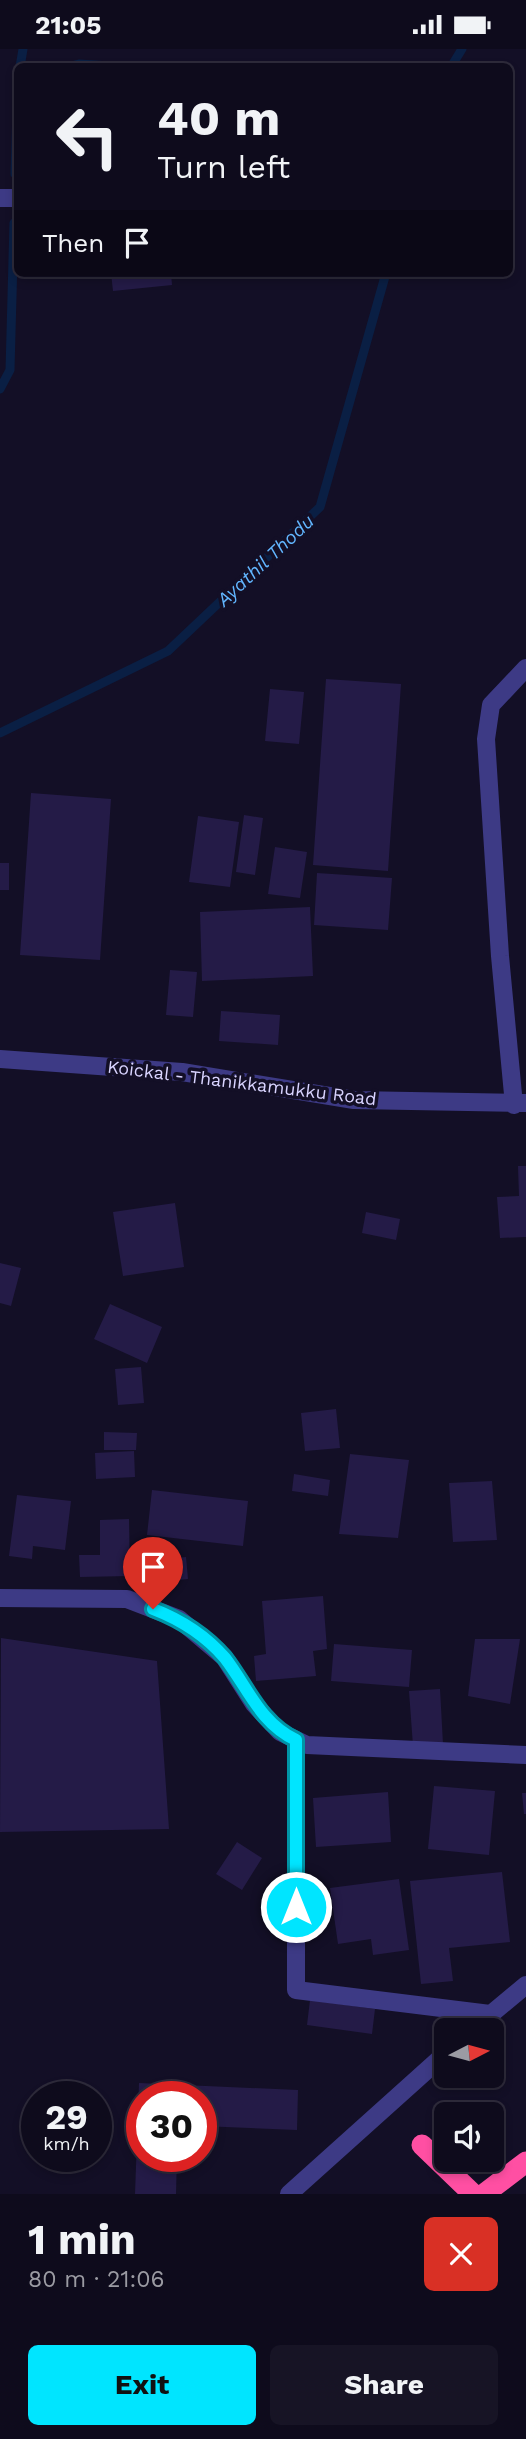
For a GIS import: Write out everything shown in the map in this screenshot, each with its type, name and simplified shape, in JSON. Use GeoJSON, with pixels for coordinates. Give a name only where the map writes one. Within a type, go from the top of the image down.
{"type":"FeatureCollection","features":[{"type":"Feature","properties":{"kind":"highway"},"geometry":{"type":"LineString","coordinates":[[422,2145],[473,2194]]}},
{"type":"Feature","properties":{"kind":"highway"},"geometry":{"type":"LineString","coordinates":[[484,2194],[526,2162]]}},
{"type":"Feature","properties":{"kind":"street"},"geometry":{"type":"LineString","coordinates":[[520,1104],[499,956],[486,739],[491,705],[526,669]]}},
{"type":"Feature","properties":{"kind":"street","name":"Koickal - Thanikkamukku Road"},"geometry":{"type":"LineString","coordinates":[[0,1059],[182,1072],[354,1100],[520,1104]]}},
{"type":"Feature","properties":{"kind":"street"},"geometry":{"type":"LineString","coordinates":[[0,1598],[127,1599],[179,1619],[224,1657],[254,1704],[280,1732],[307,1745],[387,1751],[526,1755]]}},
{"type":"Feature","properties":{"kind":"street"},"geometry":{"type":"LineString","coordinates":[[296,1740],[296,1990],[490,2014]]}},
{"type":"Feature","properties":{"kind":"street"},"geometry":{"type":"LineString","coordinates":[[486,2018],[526,1985]]}},
{"type":"Feature","properties":{"kind":"street"},"geometry":{"type":"LineString","coordinates":[[289,2194],[434,2064]]}},
{"type":"Feature","properties":{"kind":"building"},"geometry":{"type":"Polygon","coordinates":[[[111,277],[171,277],[172,285],[113,291],[111,277]]]}},
{"type":"Feature","properties":{"kind":"building"},"geometry":{"type":"Polygon","coordinates":[[[326,679],[401,684],[388,871],[313,865],[326,679]]]}},
{"type":"Feature","properties":{"kind":"building"},"geometry":{"type":"Polygon","coordinates":[[[270,689],[304,692],[299,744],[265,741],[270,689]]]}},
{"type":"Feature","properties":{"kind":"building"},"geometry":{"type":"Polygon","coordinates":[[[31,793],[111,799],[100,960],[20,955],[31,793]]]}},
{"type":"Feature","properties":{"kind":"building"},"geometry":{"type":"Polygon","coordinates":[[[244,815],[263,818],[255,875],[236,872],[244,815]]]}},
{"type":"Feature","properties":{"kind":"building"},"geometry":{"type":"Polygon","coordinates":[[[198,816],[239,822],[230,887],[189,882],[198,816]]]}},
{"type":"Feature","properties":{"kind":"building"},"geometry":{"type":"Polygon","coordinates":[[[275,847],[307,852],[300,898],[268,894],[275,847]]]}},
{"type":"Feature","properties":{"kind":"building"},"geometry":{"type":"Polygon","coordinates":[[[0,863],[9,863],[9,890],[0,890],[0,863]]]}},
{"type":"Feature","properties":{"kind":"building"},"geometry":{"type":"Polygon","coordinates":[[[317,873],[392,878],[388,930],[314,925],[317,873]]]}},
{"type":"Feature","properties":{"kind":"building"},"geometry":{"type":"Polygon","coordinates":[[[310,907],[313,976],[202,981],[200,912],[310,907]]]}},
{"type":"Feature","properties":{"kind":"building"},"geometry":{"type":"Polygon","coordinates":[[[170,970],[197,972],[193,1017],[166,1015],[170,970]]]}},
{"type":"Feature","properties":{"kind":"building"},"geometry":{"type":"Polygon","coordinates":[[[221,1011],[280,1015],[278,1045],[219,1041],[221,1011]]]}},
{"type":"Feature","properties":{"kind":"building"},"geometry":{"type":"Polygon","coordinates":[[[518,1166],[526,1166],[526,1237],[500,1238],[497,1197],[519,1196],[518,1166]]]}},
{"type":"Feature","properties":{"kind":"building"},"geometry":{"type":"Polygon","coordinates":[[[175,1203],[184,1267],[123,1276],[113,1212],[175,1203]]]}},
{"type":"Feature","properties":{"kind":"building"},"geometry":{"type":"Polygon","coordinates":[[[366,1212],[400,1219],[396,1240],[362,1233],[366,1212]]]}},
{"type":"Feature","properties":{"kind":"building"},"geometry":{"type":"Polygon","coordinates":[[[0,1263],[21,1268],[11,1306],[0,1303],[0,1263]]]}},
{"type":"Feature","properties":{"kind":"building"},"geometry":{"type":"Polygon","coordinates":[[[110,1304],[162,1327],[147,1363],[94,1339],[110,1304]]]}},
{"type":"Feature","properties":{"kind":"building"},"geometry":{"type":"Polygon","coordinates":[[[141,1367],[144,1403],[118,1405],[115,1369],[141,1367]]]}},
{"type":"Feature","properties":{"kind":"building"},"geometry":{"type":"Polygon","coordinates":[[[336,1409],[340,1448],[305,1451],[301,1413],[336,1409]]]}},
{"type":"Feature","properties":{"kind":"building"},"geometry":{"type":"Polygon","coordinates":[[[104,1432],[137,1433],[136,1450],[104,1450],[104,1432]]]}},
{"type":"Feature","properties":{"kind":"building"},"geometry":{"type":"Polygon","coordinates":[[[134,1451],[135,1477],[96,1479],[95,1453],[134,1451]]]}},
{"type":"Feature","properties":{"kind":"building"},"geometry":{"type":"Polygon","coordinates":[[[350,1454],[409,1460],[398,1538],[339,1534],[350,1454]]]}},
{"type":"Feature","properties":{"kind":"building"},"geometry":{"type":"Polygon","coordinates":[[[294,1474],[330,1480],[328,1496],[292,1491],[294,1474]]]}},
{"type":"Feature","properties":{"kind":"building"},"geometry":{"type":"Polygon","coordinates":[[[492,1481],[497,1540],[453,1542],[449,1483],[492,1481]]]}},
{"type":"Feature","properties":{"kind":"building"},"geometry":{"type":"Polygon","coordinates":[[[152,1490],[248,1501],[243,1546],[147,1535],[152,1490]]]}},
{"type":"Feature","properties":{"kind":"building"},"geometry":{"type":"Polygon","coordinates":[[[17,1495],[71,1501],[65,1550],[33,1546],[32,1559],[9,1556],[17,1495]]]}},
{"type":"Feature","properties":{"kind":"building"},"geometry":{"type":"Polygon","coordinates":[[[129,1519],[130,1576],[80,1577],[79,1555],[100,1555],[100,1520],[129,1519]]]}},
{"type":"Feature","properties":{"kind":"building"},"geometry":{"type":"Polygon","coordinates":[[[186,1557],[188,1579],[160,1582],[157,1560],[186,1557]]]}},
{"type":"Feature","properties":{"kind":"building"},"geometry":{"type":"Polygon","coordinates":[[[323,1596],[327,1649],[313,1651],[316,1676],[256,1681],[254,1656],[266,1654],[262,1601],[323,1596]]]}},
{"type":"Feature","properties":{"kind":"building"},"geometry":{"type":"Polygon","coordinates":[[[1,1638],[157,1661],[169,1829],[0,1832],[1,1638]]]}},
{"type":"Feature","properties":{"kind":"building"},"geometry":{"type":"Polygon","coordinates":[[[475,1639],[520,1639],[510,1704],[468,1696],[475,1639]]]}},
{"type":"Feature","properties":{"kind":"building"},"geometry":{"type":"Polygon","coordinates":[[[334,1644],[412,1650],[409,1687],[331,1681],[334,1644]]]}},
{"type":"Feature","properties":{"kind":"building"},"geometry":{"type":"Polygon","coordinates":[[[440,1689],[443,1744],[413,1746],[409,1691],[440,1689]]]}},
{"type":"Feature","properties":{"kind":"building"},"geometry":{"type":"Polygon","coordinates":[[[434,1786],[495,1791],[489,1855],[428,1849],[434,1786]]]}},
{"type":"Feature","properties":{"kind":"building"},"geometry":{"type":"Polygon","coordinates":[[[388,1792],[391,1842],[316,1847],[313,1798],[388,1792]]]}},
{"type":"Feature","properties":{"kind":"building"},"geometry":{"type":"Polygon","coordinates":[[[522,1793],[526,1793],[526,1814],[524,1814],[522,1793]]]}},
{"type":"Feature","properties":{"kind":"building"},"geometry":{"type":"Polygon","coordinates":[[[237,1842],[262,1858],[242,1890],[216,1874],[237,1842]]]}},
{"type":"Feature","properties":{"kind":"building"},"geometry":{"type":"Polygon","coordinates":[[[502,1872],[510,1942],[449,1948],[453,1981],[421,1984],[410,1881],[502,1872]]]}},
{"type":"Feature","properties":{"kind":"building"},"geometry":{"type":"Polygon","coordinates":[[[399,1879],[409,1950],[373,1955],[371,1939],[338,1944],[330,1888],[399,1879]]]}},
{"type":"Feature","properties":{"kind":"building"},"geometry":{"type":"Polygon","coordinates":[[[310,2000],[375,2009],[372,2034],[307,2025],[310,2000]]]}},
{"type":"Feature","properties":{"kind":"building"},"geometry":{"type":"Polygon","coordinates":[[[217,2086],[298,2090],[297,2130],[217,2127],[217,2086]]]}},
{"type":"Feature","properties":{"kind":"building"},"geometry":{"type":"Polygon","coordinates":[[[136,2172],[177,2172],[176,2194],[135,2194],[136,2172]]]}},
{"type":"Feature","properties":{"kind":"waterway"},"geometry":{"type":"LineString","coordinates":[[21,63],[23,49]]}},
{"type":"Feature","properties":{"kind":"waterway","name":"Ayathil Thodu"},"geometry":{"type":"LineString","coordinates":[[453,63],[462,49]]}},
{"type":"Feature","properties":{"kind":"waterway"},"geometry":{"type":"LineString","coordinates":[[0,389],[10,370],[14,223]]}},
{"type":"Feature","properties":{"kind":"waterway","name":"Ayathil Thodu"},"geometry":{"type":"LineString","coordinates":[[0,733],[168,651],[320,507],[385,277]]}},
{"type":"Feature","properties":{"kind":"route"},"geometry":{"type":"LineString","coordinates":[[153,1609],[179,1619],[224,1657],[254,1704],[280,1732],[296,1740],[296,1907]]}}]}
